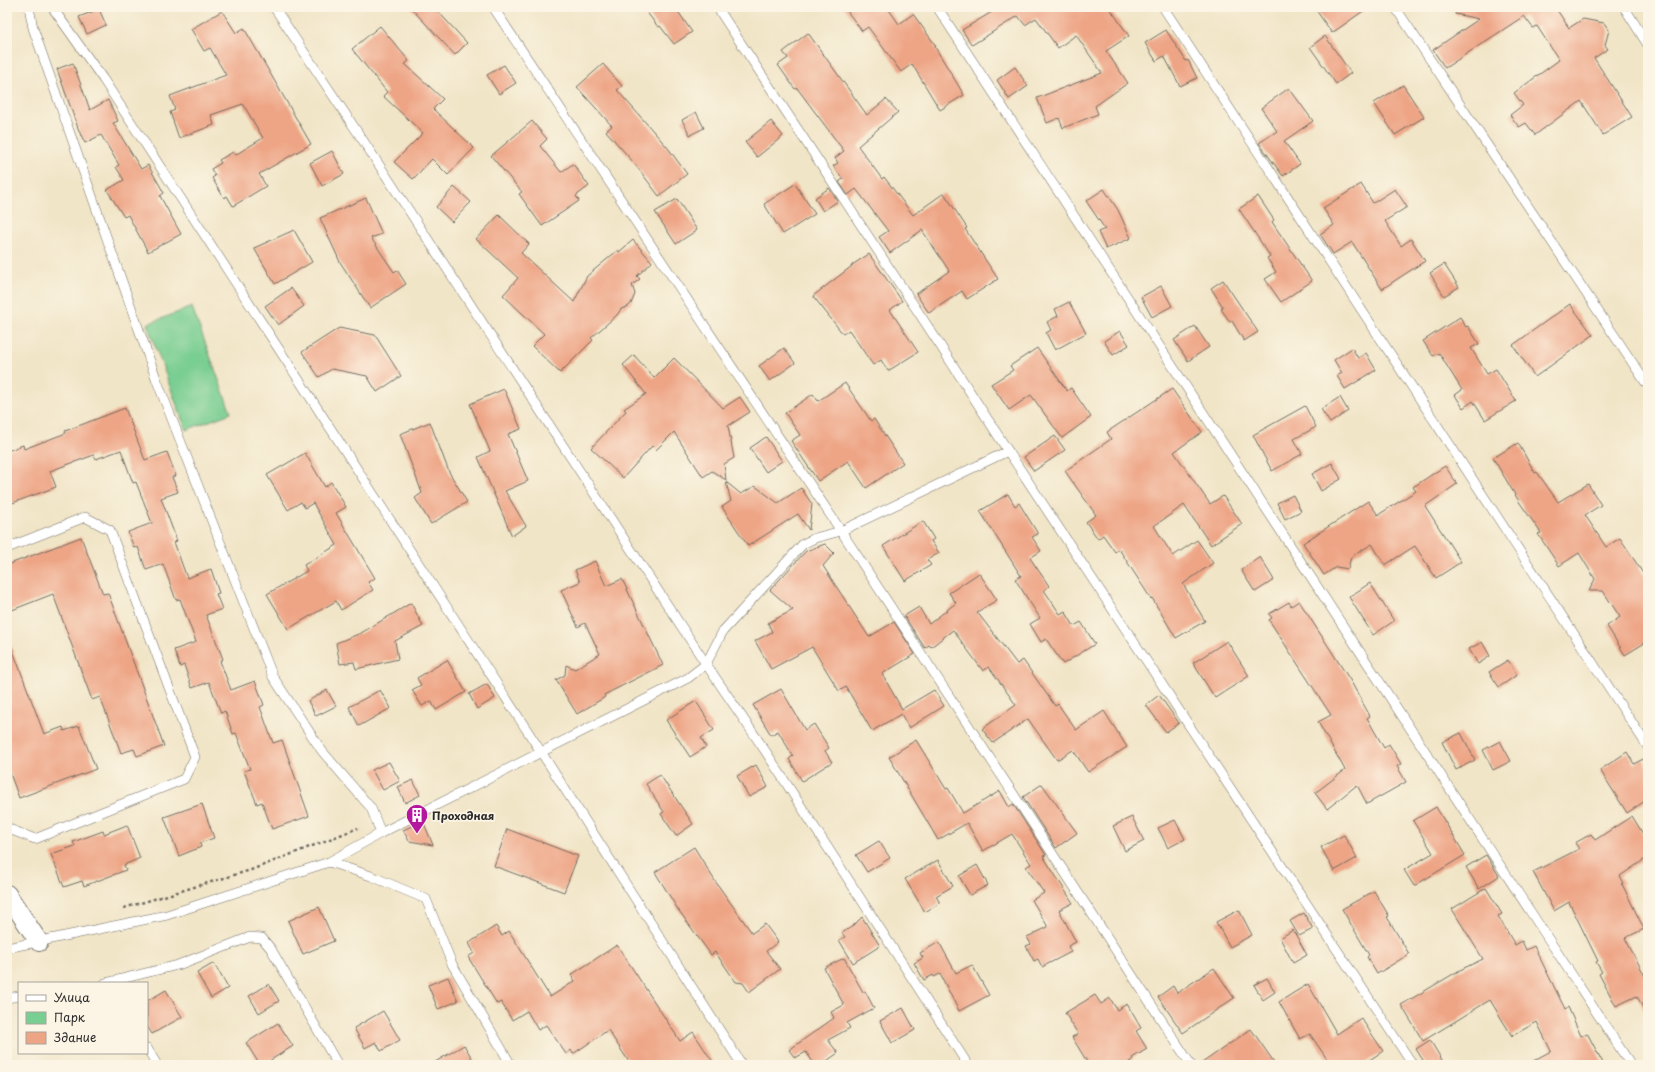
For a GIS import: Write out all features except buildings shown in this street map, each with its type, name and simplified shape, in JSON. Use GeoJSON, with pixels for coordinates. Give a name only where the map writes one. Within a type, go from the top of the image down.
{"type":"FeatureCollection","features":[{"type":"Feature","properties":{"kind":"street"},"geometry":{"type":"LineString","coordinates":[[7,894],[39,942]]}},
{"type":"Feature","properties":{"kind":"lane"},"geometry":{"type":"LineString","coordinates":[[29,7],[33,28],[157,381],[273,677],[322,751],[372,808],[381,833]]}},
{"type":"Feature","properties":{"kind":"lane"},"geometry":{"type":"LineString","coordinates":[[52,7],[103,79],[742,1065]]}},
{"type":"Feature","properties":{"kind":"lane"},"geometry":{"type":"LineString","coordinates":[[274,7],[706,664],[766,752],[968,1065]]}},
{"type":"Feature","properties":{"kind":"lane"},"geometry":{"type":"LineString","coordinates":[[493,7],[841,531],[1191,1065]]}},
{"type":"Feature","properties":{"kind":"lane"},"geometry":{"type":"LineString","coordinates":[[717,7],[1413,1065]]}},
{"type":"Feature","properties":{"kind":"lane"},"geometry":{"type":"LineString","coordinates":[[937,7],[1631,1065]]}},
{"type":"Feature","properties":{"kind":"lane"},"geometry":{"type":"LineString","coordinates":[[1163,7],[1648,747]]}},
{"type":"Feature","properties":{"kind":"lane"},"geometry":{"type":"LineString","coordinates":[[1395,7],[1648,386]]}},
{"type":"Feature","properties":{"kind":"lane"},"geometry":{"type":"LineString","coordinates":[[1624,7],[1648,45]]}},
{"type":"Feature","properties":{"kind":"lane"},"geometry":{"type":"LineString","coordinates":[[7,948],[167,916],[329,862],[381,833],[688,678],[706,664],[723,631],[803,544],[815,538],[841,531],[1008,451]]}},
{"type":"Feature","properties":{"kind":"lane"},"geometry":{"type":"LineString","coordinates":[[7,548],[85,517],[110,530],[195,757],[184,779],[35,839],[9,829],[7,826]]}},
{"type":"Feature","properties":{"kind":"lane"},"geometry":{"type":"LineString","coordinates":[[329,862],[371,876],[426,899],[452,964],[511,1065]]}},
{"type":"Feature","properties":{"kind":"lane"},"geometry":{"type":"LineString","coordinates":[[112,982],[178,965],[250,937],[262,938],[271,949],[338,1065]]}},
{"type":"Feature","properties":{"kind":"lane"},"geometry":{"type":"LineString","coordinates":[[7,998],[18,996]]}},
{"type":"Feature","properties":{"kind":"lane"},"geometry":{"type":"LineString","coordinates":[[148,1050],[157,1065]]}},
{"type":"Feature","properties":{"kind":"path"},"geometry":{"type":"LineString","coordinates":[[118,910],[251,870],[376,821]]}},
{"type":"Feature","properties":{"kind":"green space"},"geometry":{"type":"Polygon","coordinates":[[[192,307],[231,413],[186,430],[147,324],[192,307]]]}},
{"type":"Feature","properties":{"kind":"place","name":"Проходная"},"geometry":{"type":"Point","coordinates":[417,834]}}]}
